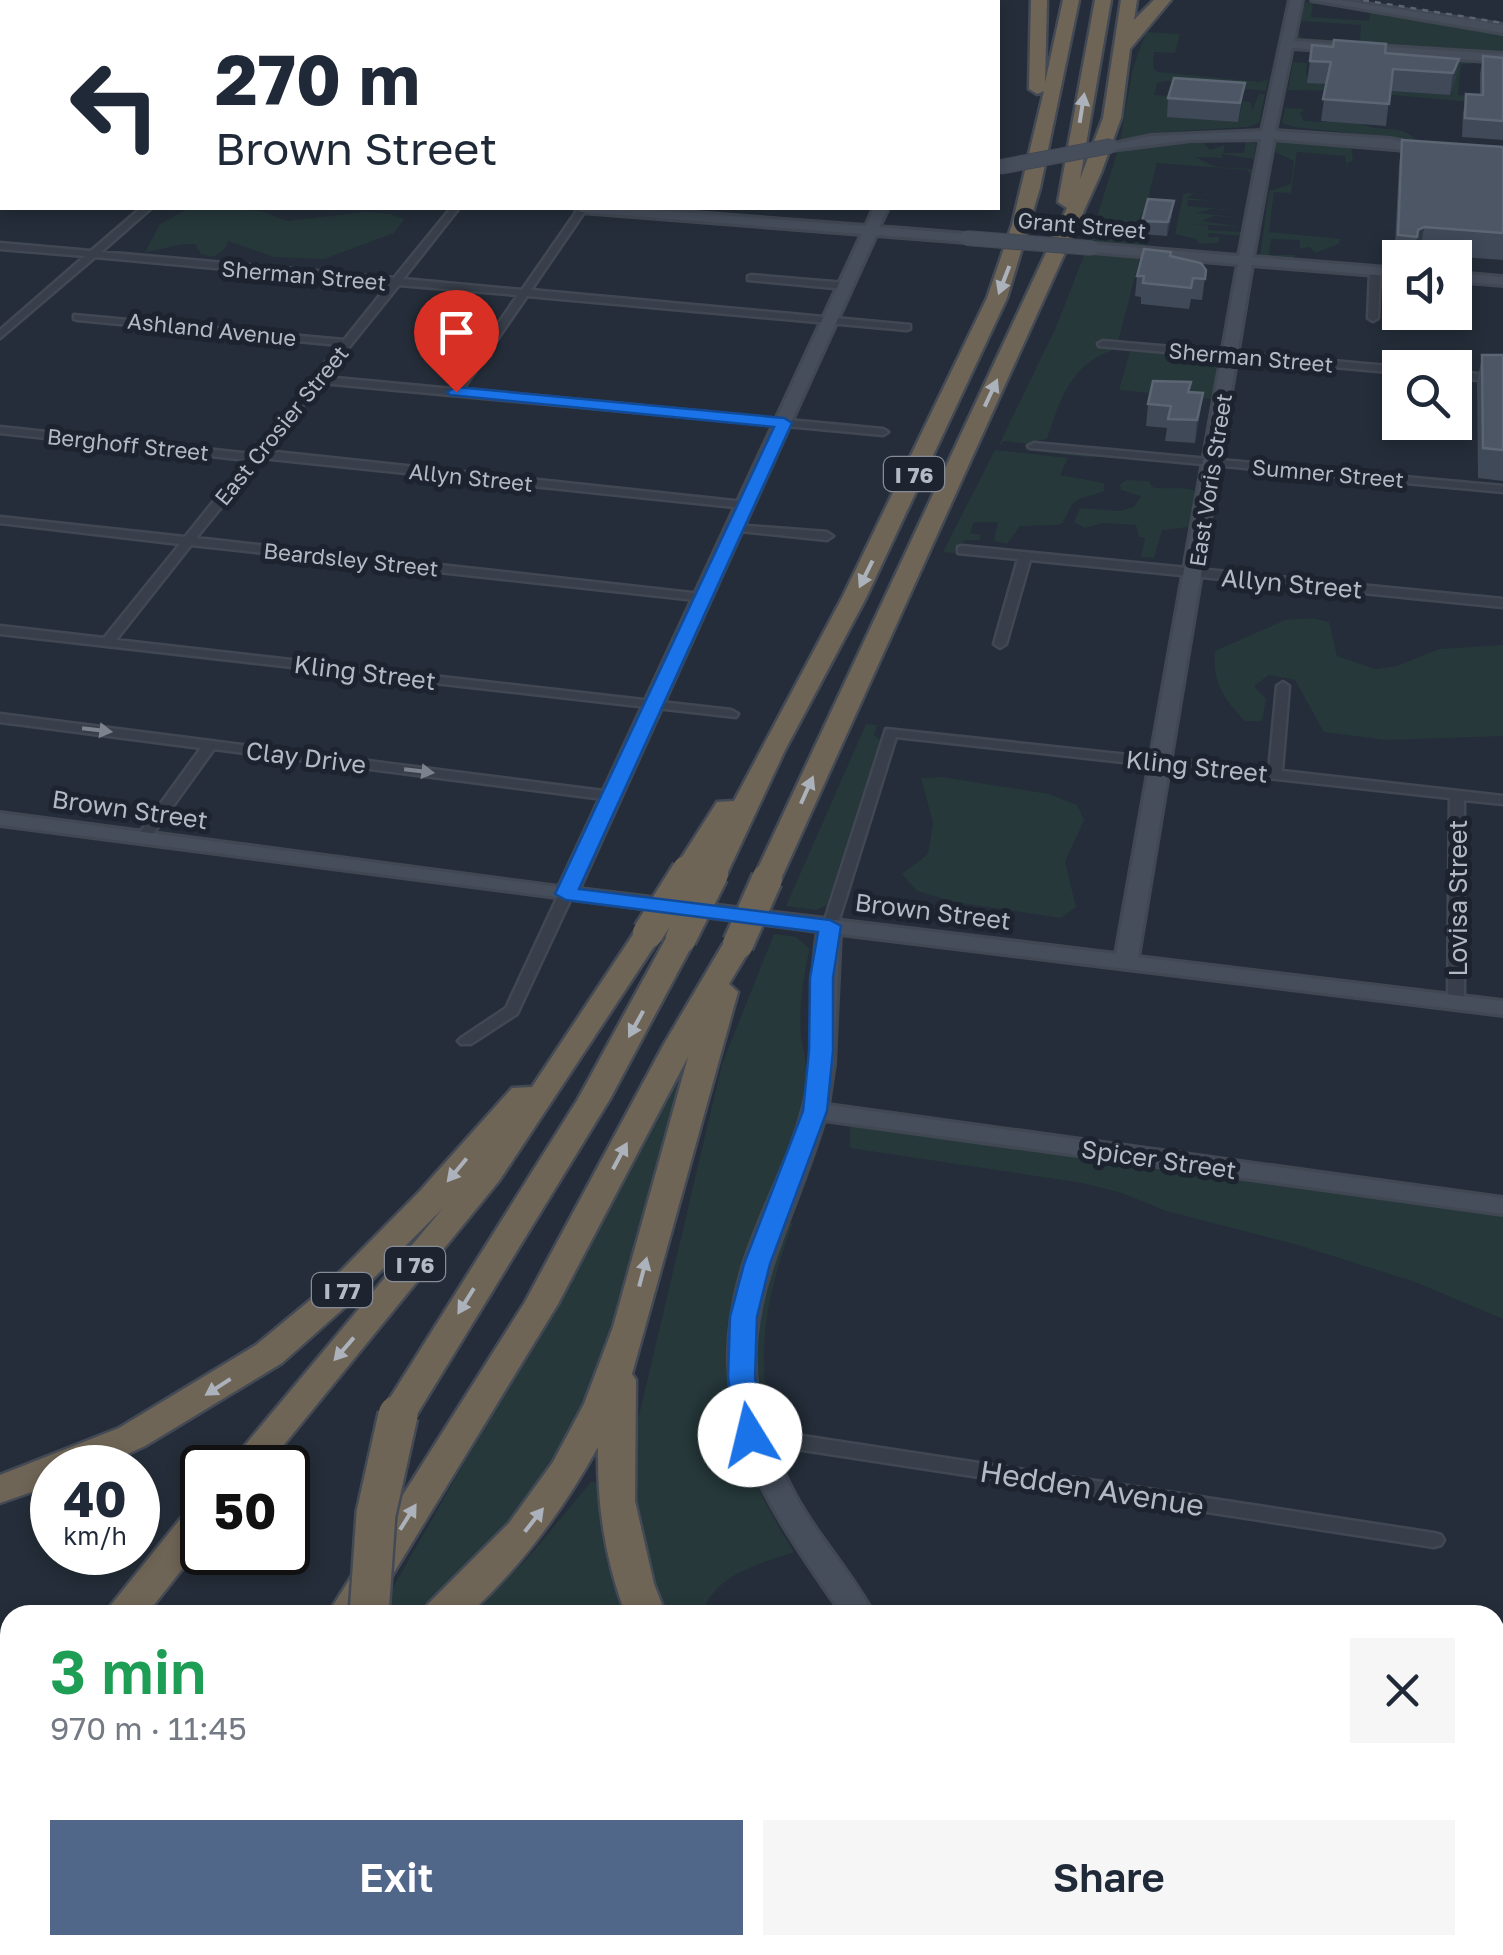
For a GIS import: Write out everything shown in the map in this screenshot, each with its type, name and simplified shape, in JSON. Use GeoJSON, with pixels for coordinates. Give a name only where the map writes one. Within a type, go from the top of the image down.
{"type":"FeatureCollection","features":[{"type":"Feature","properties":{"kind":"highway"},"geometry":{"type":"LineString","coordinates":[[1033,186],[1039,0]]}},
{"type":"Feature","properties":{"kind":"highway","name":"I 76"},"geometry":{"type":"LineString","coordinates":[[263,1445],[463,1203],[574,1050],[665,935],[772,750],[854,598],[981,336],[1016,248],[1033,186],[1071,0]]}},
{"type":"Feature","properties":{"kind":"highway","name":"I 76"},"geometry":{"type":"LineString","coordinates":[[361,1605],[540,1304],[678,1044],[738,944],[1060,239],[1103,0]]}},
{"type":"Feature","properties":{"kind":"highway"},"geometry":{"type":"LineString","coordinates":[[1118,76],[1130,40],[1146,14],[1163,0]]}},
{"type":"Feature","properties":{"kind":"highway"},"geometry":{"type":"LineString","coordinates":[[1060,239],[1108,133],[1128,6]]}},
{"type":"Feature","properties":{"kind":"highway"},"geometry":{"type":"LineString","coordinates":[[359,1605],[382,1465],[398,1415],[594,1099],[665,935]]}},
{"type":"Feature","properties":{"kind":"highway"},"geometry":{"type":"LineString","coordinates":[[453,1605],[491,1570],[551,1497],[574,1460],[618,1367],[678,1140],[738,944]]}},
{"type":"Feature","properties":{"kind":"highway","name":"I 77"},"geometry":{"type":"LineString","coordinates":[[114,1445],[269,1354],[332,1300],[431,1200],[510,1107],[574,1050]]}},
{"type":"Feature","properties":{"kind":"highway"},"geometry":{"type":"LineString","coordinates":[[618,1367],[616,1501],[642,1605]]}},
{"type":"Feature","properties":{"kind":"highway"},"geometry":{"type":"LineString","coordinates":[[0,1489],[30,1479]]}},
{"type":"Feature","properties":{"kind":"highway"},"geometry":{"type":"LineString","coordinates":[[132,1605],[180,1545]]}},
{"type":"Feature","properties":{"kind":"main road","name":"East Voris Street"},"geometry":{"type":"LineString","coordinates":[[1126,962],[1269,132],[1296,0]]}},
{"type":"Feature","properties":{"kind":"main road"},"geometry":{"type":"LineString","coordinates":[[1318,0],[1503,29]]}},
{"type":"Feature","properties":{"kind":"main road"},"geometry":{"type":"LineString","coordinates":[[1286,44],[1503,58]]}},
{"type":"Feature","properties":{"kind":"main road"},"geometry":{"type":"LineString","coordinates":[[1000,167],[1131,142],[1269,132],[1442,149]]}},
{"type":"Feature","properties":{"kind":"main road","name":"Grant Street"},"geometry":{"type":"LineString","coordinates":[[608,210],[1382,272]]}},
{"type":"Feature","properties":{"kind":"main road"},"geometry":{"type":"LineString","coordinates":[[566,894],[879,210]]}},
{"type":"Feature","properties":{"kind":"main road"},"geometry":{"type":"LineString","coordinates":[[1472,278],[1503,281]]}},
{"type":"Feature","properties":{"kind":"main road","name":"Brown Street"},"geometry":{"type":"LineString","coordinates":[[1,821],[1503,1008]]}},
{"type":"Feature","properties":{"kind":"main road"},"geometry":{"type":"LineString","coordinates":[[830,926],[822,978],[815,1111],[757,1264],[744,1317],[741,1377],[750,1435],[787,1510],[852,1605]]}},
{"type":"Feature","properties":{"kind":"main road","name":"Spicer Street"},"geometry":{"type":"LineString","coordinates":[[815,1111],[1503,1206]]}},
{"type":"Feature","properties":{"kind":"street"},"geometry":{"type":"LineString","coordinates":[[0,335],[144,210]]}},
{"type":"Feature","properties":{"kind":"street","name":"East Crosier Street"},"geometry":{"type":"LineString","coordinates":[[107,642],[453,210]]}},
{"type":"Feature","properties":{"kind":"street"},"geometry":{"type":"LineString","coordinates":[[456,392],[581,210]]}},
{"type":"Feature","properties":{"kind":"street","name":"Sherman Street"},"geometry":{"type":"LineString","coordinates":[[0,246],[906,327]]}},
{"type":"Feature","properties":{"kind":"street"},"geometry":{"type":"LineString","coordinates":[[1372,318],[1375,271]]}},
{"type":"Feature","properties":{"kind":"street"},"geometry":{"type":"LineString","coordinates":[[751,278],[845,286]]}},
{"type":"Feature","properties":{"kind":"street","name":"Ashland Avenue"},"geometry":{"type":"LineString","coordinates":[[78,316],[347,342]]}},
{"type":"Feature","properties":{"kind":"street","name":"Sherman Street"},"geometry":{"type":"LineString","coordinates":[[1103,344],[1382,368]]}},
{"type":"Feature","properties":{"kind":"street"},"geometry":{"type":"LineString","coordinates":[[1472,376],[1503,379]]}},
{"type":"Feature","properties":{"kind":"street"},"geometry":{"type":"LineString","coordinates":[[317,379],[883,432]]}},
{"type":"Feature","properties":{"kind":"street","name":"Berghoff Street"},"geometry":{"type":"LineString","coordinates":[[0,430],[257,456]]}},
{"type":"Feature","properties":{"kind":"street","name":"Sumner Street"},"geometry":{"type":"LineString","coordinates":[[1034,446],[1503,490]]}},
{"type":"Feature","properties":{"kind":"street","name":"Allyn Street"},"geometry":{"type":"LineString","coordinates":[[257,456],[744,505]]}},
{"type":"Feature","properties":{"kind":"street","name":"Beardsley Street"},"geometry":{"type":"LineString","coordinates":[[0,520],[701,598]]}},
{"type":"Feature","properties":{"kind":"street"},"geometry":{"type":"LineString","coordinates":[[734,528],[827,536]]}},
{"type":"Feature","properties":{"kind":"street","name":"Allyn Street"},"geometry":{"type":"LineString","coordinates":[[962,550],[1503,603]]}},
{"type":"Feature","properties":{"kind":"street"},"geometry":{"type":"LineString","coordinates":[[1000,644],[1024,556]]}},
{"type":"Feature","properties":{"kind":"street","name":"Kling Street"},"geometry":{"type":"LineString","coordinates":[[0,630],[731,714]]}},
{"type":"Feature","properties":{"kind":"street"},"geometry":{"type":"LineString","coordinates":[[1275,775],[1283,686]]}},
{"type":"Feature","properties":{"kind":"street","name":"Clay Drive"},"geometry":{"type":"LineString","coordinates":[[0,718],[612,796]]}},
{"type":"Feature","properties":{"kind":"street","name":"Kling Street"},"geometry":{"type":"LineString","coordinates":[[830,926],[891,732],[1503,800]]}},
{"type":"Feature","properties":{"kind":"street"},"geometry":{"type":"LineString","coordinates":[[142,838],[210,745]]}},
{"type":"Feature","properties":{"kind":"street","name":"Lovisa Street"},"geometry":{"type":"LineString","coordinates":[[1456,1002],[1457,795]]}},
{"type":"Feature","properties":{"kind":"street"},"geometry":{"type":"LineString","coordinates":[[466,1041],[512,1011],[566,894]]}},
{"type":"Feature","properties":{"kind":"street","name":"Hedden Avenue"},"geometry":{"type":"LineString","coordinates":[[750,1435],[1434,1540]]}},
{"type":"Feature","properties":{"kind":"shaded area"},"geometry":{"type":"Polygon","coordinates":[[[1304,3],[1343,6],[1313,4],[1311,17],[1369,21],[1371,10],[1503,31],[1503,55],[1302,40],[1298,38],[1299,32],[1301,38],[1360,42],[1361,25],[1301,21],[1304,3]]]}},
{"type":"Feature","properties":{"kind":"shaded area"},"geometry":{"type":"Polygon","coordinates":[[[1146,32],[1180,34],[1175,53],[1154,52],[1153,68],[1158,72],[1260,82],[1268,79],[1266,91],[1167,81],[1157,83],[1154,95],[1172,96],[1238,122],[1243,101],[1251,102],[1252,110],[1259,94],[1265,94],[1259,123],[1120,140],[1133,68],[1146,32]]]}},
{"type":"Feature","properties":{"kind":"shaded area"},"geometry":{"type":"Polygon","coordinates":[[[1453,58],[1471,59],[1471,64],[1461,64],[1458,95],[1503,99],[1503,105],[1349,91],[1288,90],[1293,62],[1307,63],[1306,75],[1328,87],[1451,95],[1453,58]]]}},
{"type":"Feature","properties":{"kind":"shaded area"},"geometry":{"type":"Polygon","coordinates":[[[1285,108],[1306,109],[1300,113],[1304,121],[1327,122],[1329,112],[1372,127],[1398,130],[1416,140],[1293,127],[1282,123],[1285,108]]]}},
{"type":"Feature","properties":{"kind":"shaded area"},"geometry":{"type":"Polygon","coordinates":[[[1200,139],[1210,150],[1225,145],[1223,153],[1244,153],[1246,142],[1256,143],[1254,159],[1221,154],[1223,158],[1195,157],[1216,167],[1252,169],[1251,176],[1248,170],[1157,163],[1148,198],[1157,199],[1156,204],[1142,212],[1136,236],[1148,248],[1089,242],[1118,150],[1200,139]]]}},
{"type":"Feature","properties":{"kind":"shaded area"},"geometry":{"type":"Polygon","coordinates":[[[1276,142],[1351,145],[1353,161],[1347,163],[1347,170],[1345,156],[1297,152],[1291,193],[1274,192],[1269,232],[1340,239],[1339,244],[1315,253],[1310,247],[1300,249],[1300,240],[1271,239],[1269,255],[1295,255],[1294,260],[1260,257],[1269,191],[1291,184],[1294,161],[1275,152],[1276,142]]]}},
{"type":"Feature","properties":{"kind":"shaded area"},"geometry":{"type":"Polygon","coordinates":[[[1187,193],[1216,195],[1192,194],[1187,198],[1216,201],[1188,200],[1187,206],[1245,211],[1212,209],[1196,213],[1244,218],[1214,216],[1202,221],[1242,227],[1192,224],[1208,226],[1208,230],[1242,232],[1241,236],[1209,233],[1208,237],[1220,237],[1218,243],[1199,244],[1196,239],[1175,234],[1183,195],[1187,193]]]}},
{"type":"Feature","properties":{"kind":"shaded area"},"geometry":{"type":"Polygon","coordinates":[[[186,210],[261,211],[287,221],[367,212],[404,219],[394,233],[324,259],[274,257],[228,241],[225,249],[213,257],[201,254],[195,244],[145,252],[160,224],[186,210]]]}},
{"type":"Feature","properties":{"kind":"shaded area"},"geometry":{"type":"Polygon","coordinates":[[[1085,253],[1140,257],[1118,342],[1102,341],[1101,347],[1112,348],[1111,351],[1076,375],[1062,398],[1047,439],[1032,442],[1029,448],[1093,458],[1025,450],[1027,444],[1004,441],[998,447],[1056,327],[1085,253]]]}},
{"type":"Feature","properties":{"kind":"shaded area"},"geometry":{"type":"Polygon","coordinates":[[[1130,351],[1218,359],[1212,399],[1119,390],[1130,351]]]}},
{"type":"Feature","properties":{"kind":"shaded area"},"geometry":{"type":"Polygon","coordinates":[[[995,450],[1068,458],[1060,475],[1104,483],[1104,491],[1075,502],[1063,523],[1020,526],[1007,544],[994,541],[998,522],[974,522],[970,533],[981,535],[980,540],[965,540],[954,553],[943,552],[995,450]]]}},
{"type":"Feature","properties":{"kind":"shaded area"},"geometry":{"type":"Polygon","coordinates":[[[1127,480],[1195,491],[1189,527],[1162,530],[1154,558],[1141,557],[1145,538],[1139,537],[1136,525],[1103,523],[1085,528],[1074,522],[1080,508],[1119,511],[1134,507],[1141,496],[1121,490],[1120,484],[1127,480]]]}},
{"type":"Feature","properties":{"kind":"shaded area"},"geometry":{"type":"Polygon","coordinates":[[[1312,618],[1329,622],[1337,656],[1375,669],[1397,666],[1439,649],[1503,645],[1503,736],[1386,740],[1324,732],[1295,680],[1269,675],[1254,686],[1266,699],[1262,721],[1245,721],[1221,690],[1215,672],[1215,651],[1285,620],[1312,618]]]}},
{"type":"Feature","properties":{"kind":"shaded area"},"geometry":{"type":"Polygon","coordinates":[[[866,724],[877,725],[874,735],[880,740],[827,905],[816,910],[786,906],[866,724]]]}},
{"type":"Feature","properties":{"kind":"shaded area"},"geometry":{"type":"Polygon","coordinates":[[[942,777],[1049,794],[1077,805],[1084,820],[1065,862],[1076,907],[1061,918],[955,902],[917,891],[902,874],[928,854],[933,823],[921,778],[942,777]]]}},
{"type":"Feature","properties":{"kind":"shaded area"},"geometry":{"type":"Polygon","coordinates":[[[774,934],[796,937],[810,949],[801,1012],[805,1090],[791,1143],[738,1277],[726,1350],[734,1420],[745,1455],[758,1488],[794,1552],[727,1580],[705,1605],[661,1605],[639,1531],[634,1494],[638,1420],[722,1064],[774,934]]]}},
{"type":"Feature","properties":{"kind":"shaded area"},"geometry":{"type":"Polygon","coordinates":[[[699,1034],[675,1101],[607,1343],[568,1439],[511,1526],[431,1605],[383,1605],[530,1348],[699,1034]]]}},
{"type":"Feature","properties":{"kind":"shaded area"},"geometry":{"type":"Polygon","coordinates":[[[850,1123],[1503,1214],[1503,1319],[1415,1282],[1298,1245],[1166,1211],[1122,1193],[1082,1183],[850,1148],[850,1123]]]}},
{"type":"Feature","properties":{"kind":"shaded area"},"geometry":{"type":"Polygon","coordinates":[[[793,1223],[771,1294],[764,1343],[772,1417],[765,1416],[760,1391],[758,1342],[778,1248],[787,1224],[793,1223]]]}},
{"type":"Feature","properties":{"kind":"shaded area"},"geometry":{"type":"Polygon","coordinates":[[[591,1482],[596,1482],[606,1535],[629,1605],[481,1605],[526,1560],[591,1482]]]}},
{"type":"Feature","properties":{"kind":"building"},"geometry":{"type":"Polygon","coordinates":[[[1334,40],[1386,44],[1385,53],[1459,59],[1453,73],[1393,69],[1389,104],[1323,99],[1331,62],[1310,61],[1312,45],[1333,47],[1334,40]]]}},
{"type":"Feature","properties":{"kind":"building"},"geometry":{"type":"Polygon","coordinates":[[[1483,56],[1503,58],[1503,121],[1465,118],[1466,94],[1483,95],[1483,56]]]}},
{"type":"Feature","properties":{"kind":"building"},"geometry":{"type":"Polygon","coordinates":[[[1174,78],[1245,83],[1240,103],[1168,98],[1174,78]]]}},
{"type":"Feature","properties":{"kind":"building"},"geometry":{"type":"Polygon","coordinates":[[[1402,140],[1503,147],[1503,233],[1424,227],[1418,230],[1417,237],[1398,235],[1402,140]]]}},
{"type":"Feature","properties":{"kind":"building"},"geometry":{"type":"Polygon","coordinates":[[[1148,199],[1174,201],[1168,222],[1142,221],[1148,199]]]}},
{"type":"Feature","properties":{"kind":"building"},"geometry":{"type":"Polygon","coordinates":[[[1144,249],[1171,252],[1170,256],[1201,263],[1206,270],[1205,279],[1193,278],[1191,288],[1143,283],[1144,276],[1137,276],[1144,249]]]}},
{"type":"Feature","properties":{"kind":"building"},"geometry":{"type":"Polygon","coordinates":[[[1482,355],[1503,355],[1503,450],[1483,448],[1482,355]]]}},
{"type":"Feature","properties":{"kind":"building"},"geometry":{"type":"Polygon","coordinates":[[[1153,381],[1191,382],[1188,392],[1203,393],[1197,420],[1168,419],[1171,406],[1148,404],[1153,381]]]}},
{"type":"Feature","properties":{"kind":"railway"},"geometry":{"type":"LineString","coordinates":[[1363,0],[1503,23]]}},
{"type":"Feature","properties":{"kind":"route"},"geometry":{"type":"LineString","coordinates":[[456,392],[784,423],[566,894],[830,926],[822,978],[815,1111],[757,1264],[744,1317],[741,1377],[750,1435]]}}]}
